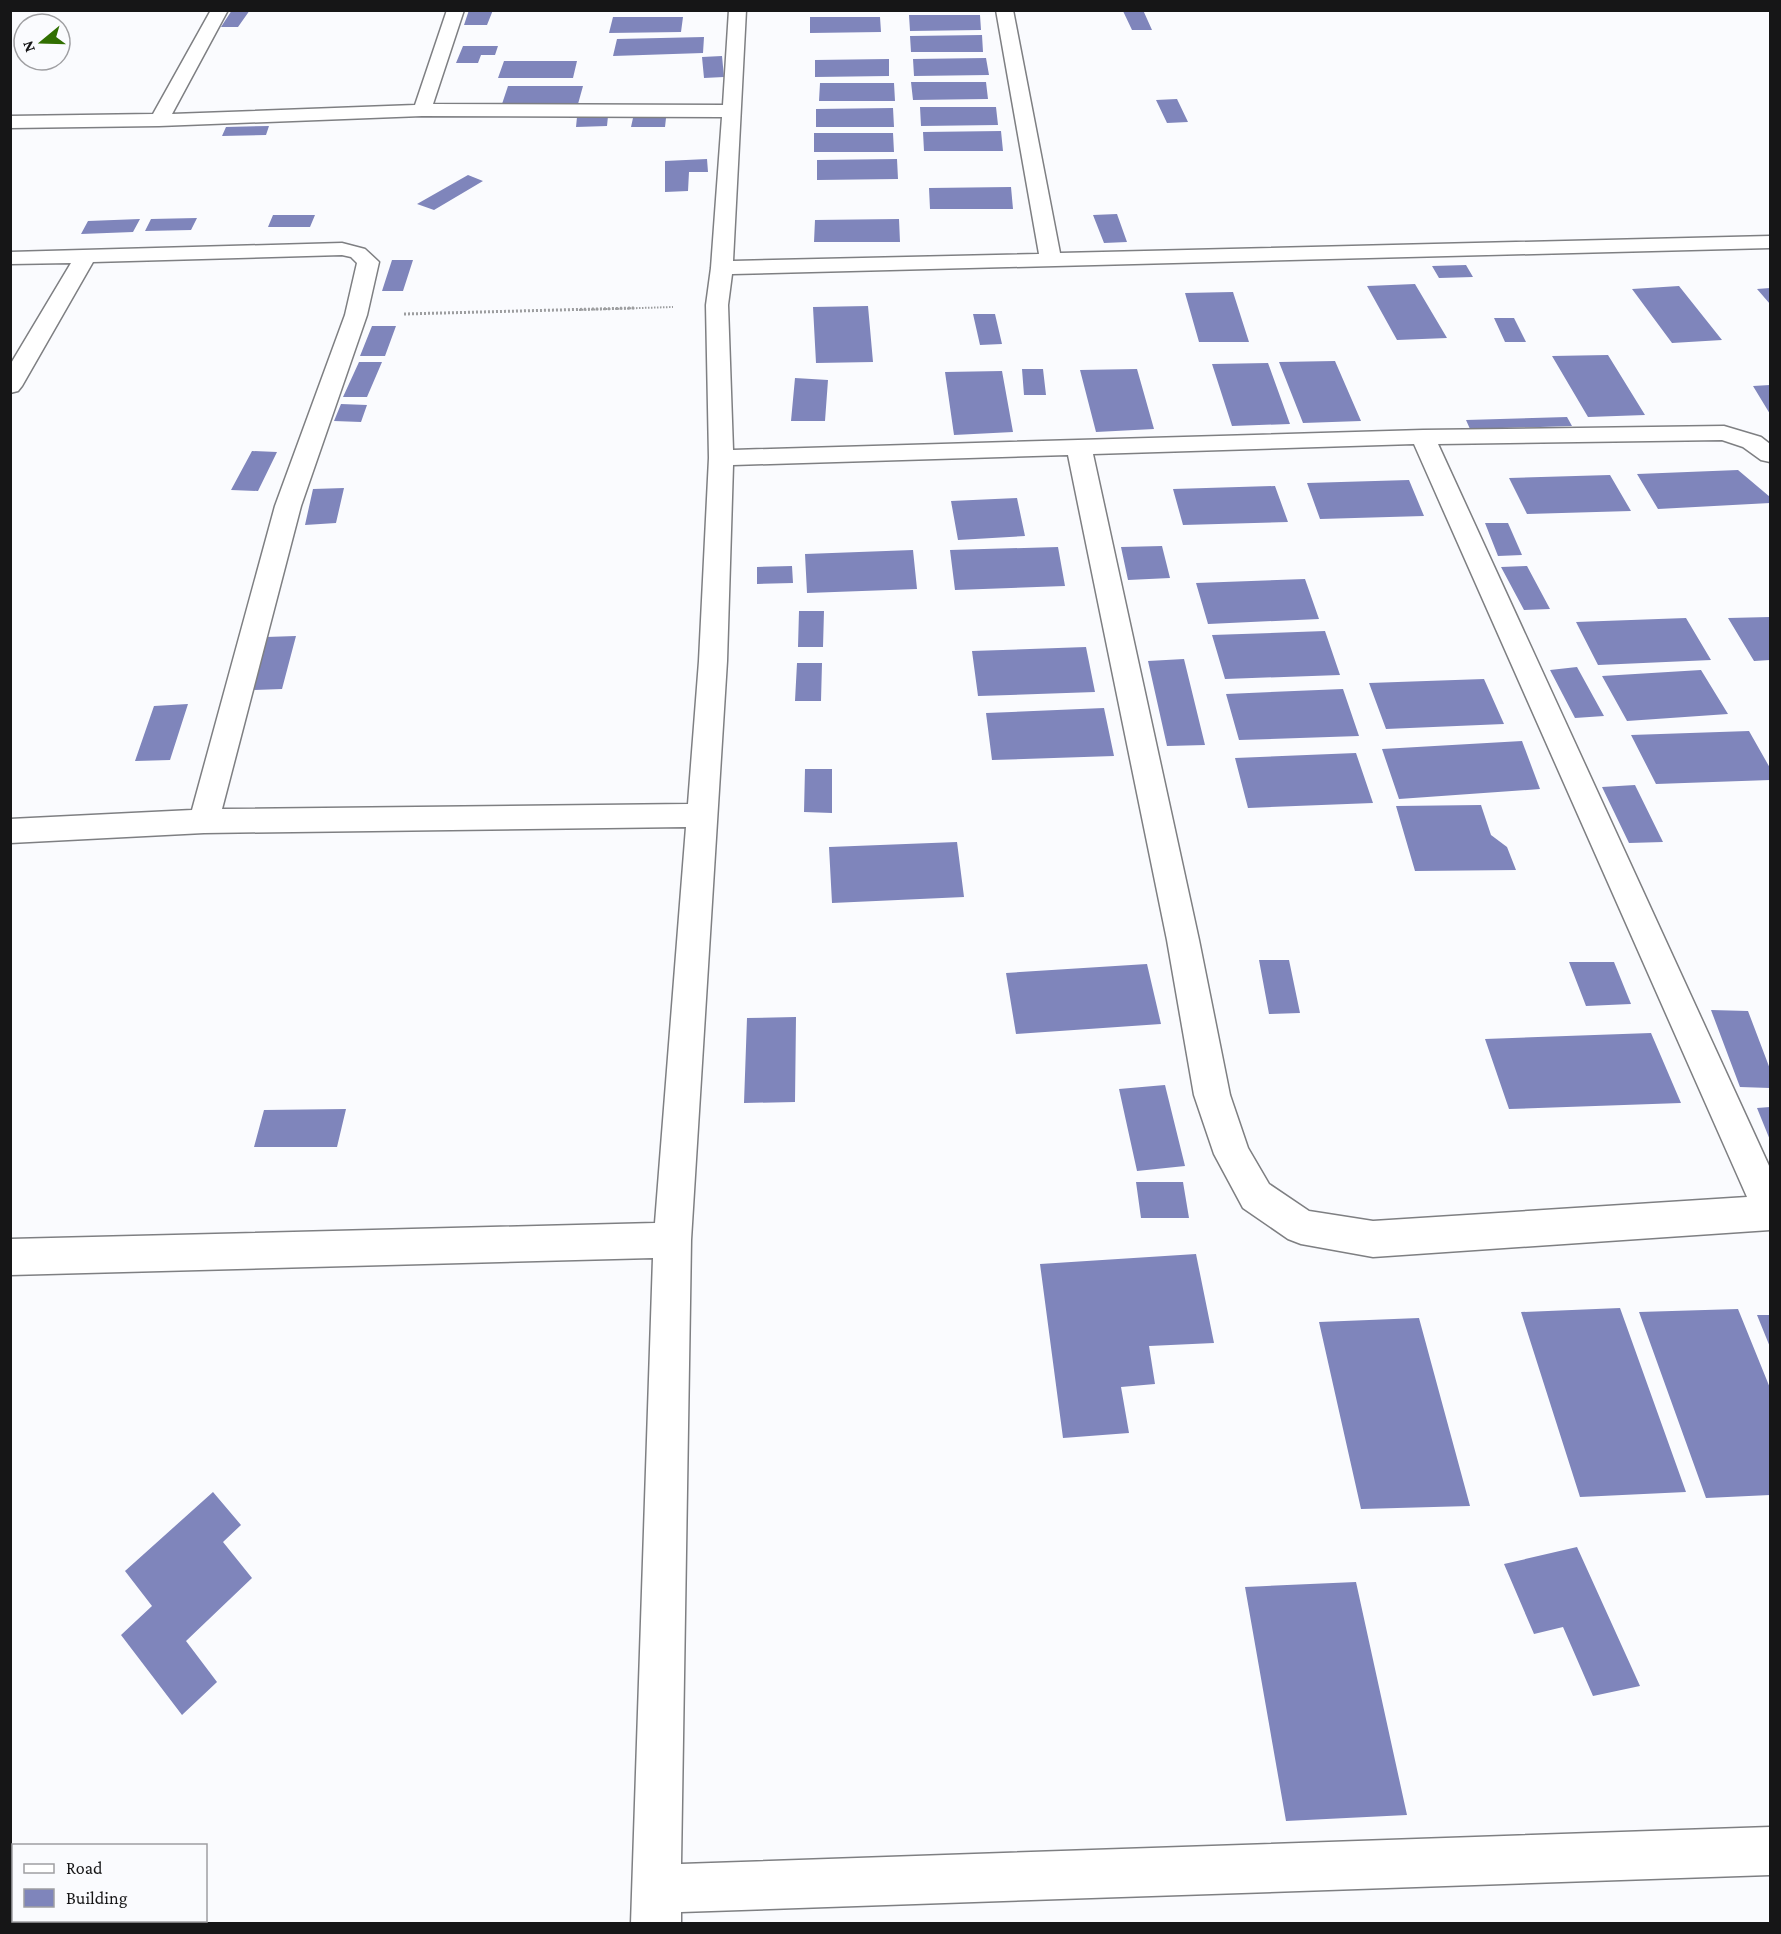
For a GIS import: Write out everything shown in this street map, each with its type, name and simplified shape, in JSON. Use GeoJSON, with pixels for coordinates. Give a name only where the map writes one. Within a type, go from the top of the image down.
{"type":"FeatureCollection","features":[{"type":"Feature","properties":{"kind":"street"},"geometry":{"type":"LineString","coordinates":[[159,120],[220,10]]}},
{"type":"Feature","properties":{"kind":"street"},"geometry":{"type":"LineString","coordinates":[[422,110],[456,10]]}},
{"type":"Feature","properties":{"kind":"street"},"geometry":{"type":"LineString","coordinates":[[738,10],[722,268],[717,305],[721,458],[713,661],[672,1240],[656,1906],[1770,1851]]}},
{"type":"Feature","properties":{"kind":"street"},"geometry":{"type":"LineString","coordinates":[[1004,10],[1051,260]]}},
{"type":"Feature","properties":{"kind":"street"},"geometry":{"type":"LineString","coordinates":[[10,122],[159,120],[422,110],[730,111]]}},
{"type":"Feature","properties":{"kind":"street"},"geometry":{"type":"LineString","coordinates":[[722,268],[1770,242]]}},
{"type":"Feature","properties":{"kind":"street"},"geometry":{"type":"LineString","coordinates":[[10,258],[342,249],[358,253],[368,262],[356,315],[288,506],[204,821]]}},
{"type":"Feature","properties":{"kind":"street"},"geometry":{"type":"LineString","coordinates":[[10,386],[85,257]]}},
{"type":"Feature","properties":{"kind":"street"},"geometry":{"type":"LineString","coordinates":[[721,458],[1423,437],[1724,433],[1752,442],[1770,455]]}},
{"type":"Feature","properties":{"kind":"street"},"geometry":{"type":"LineString","coordinates":[[1423,437],[1770,1207]]}},
{"type":"Feature","properties":{"kind":"street"},"geometry":{"type":"LineString","coordinates":[[1079,447],[1183,940],[1212,1095],[1232,1154],[1256,1197],[1301,1227],[1373,1239],[1770,1214]]}},
{"type":"Feature","properties":{"kind":"street"},"geometry":{"type":"LineString","coordinates":[[10,831],[204,821],[703,814]]}},
{"type":"Feature","properties":{"kind":"street"},"geometry":{"type":"LineString","coordinates":[[10,1257],[672,1240]]}},
{"type":"Feature","properties":{"kind":"path"},"geometry":{"type":"LineString","coordinates":[[356,315],[717,305]]}},
{"type":"Feature","properties":{"kind":"building"},"geometry":{"type":"Polygon","coordinates":[[[232,10],[250,10],[238,27],[221,27],[232,10]]]}},
{"type":"Feature","properties":{"kind":"building"},"geometry":{"type":"Polygon","coordinates":[[[469,10],[493,10],[487,25],[464,25],[469,10]]]}},
{"type":"Feature","properties":{"kind":"building"},"geometry":{"type":"Polygon","coordinates":[[[1143,10],[1152,30],[1132,30],[1123,11],[1143,10]]]}},
{"type":"Feature","properties":{"kind":"building"},"geometry":{"type":"Polygon","coordinates":[[[909,15],[980,15],[981,30],[910,31],[909,15]]]}},
{"type":"Feature","properties":{"kind":"building"},"geometry":{"type":"Polygon","coordinates":[[[613,17],[683,17],[681,32],[609,33],[613,17]]]}},
{"type":"Feature","properties":{"kind":"building"},"geometry":{"type":"Polygon","coordinates":[[[810,17],[880,17],[881,32],[810,33],[810,17]]]}},
{"type":"Feature","properties":{"kind":"building"},"geometry":{"type":"Polygon","coordinates":[[[982,35],[983,52],[911,52],[910,36],[982,35]]]}},
{"type":"Feature","properties":{"kind":"building"},"geometry":{"type":"Polygon","coordinates":[[[704,37],[703,53],[613,56],[617,39],[704,37]]]}},
{"type":"Feature","properties":{"kind":"building"},"geometry":{"type":"Polygon","coordinates":[[[463,46],[498,46],[495,55],[481,55],[478,63],[456,63],[463,46]]]}},
{"type":"Feature","properties":{"kind":"building"},"geometry":{"type":"Polygon","coordinates":[[[722,56],[724,77],[704,78],[702,57],[722,56]]]}},
{"type":"Feature","properties":{"kind":"building"},"geometry":{"type":"Polygon","coordinates":[[[986,58],[989,75],[914,76],[913,59],[986,58]]]}},
{"type":"Feature","properties":{"kind":"building"},"geometry":{"type":"Polygon","coordinates":[[[889,59],[889,76],[815,77],[815,60],[889,59]]]}},
{"type":"Feature","properties":{"kind":"building"},"geometry":{"type":"Polygon","coordinates":[[[504,61],[577,61],[573,78],[498,78],[504,61]]]}},
{"type":"Feature","properties":{"kind":"building"},"geometry":{"type":"Polygon","coordinates":[[[911,82],[986,82],[988,99],[913,100],[911,82]]]}},
{"type":"Feature","properties":{"kind":"building"},"geometry":{"type":"Polygon","coordinates":[[[820,83],[894,83],[895,101],[819,101],[820,83]]]}},
{"type":"Feature","properties":{"kind":"building"},"geometry":{"type":"Polygon","coordinates":[[[508,86],[583,86],[578,104],[502,104],[508,86]]]}},
{"type":"Feature","properties":{"kind":"building"},"geometry":{"type":"Polygon","coordinates":[[[1177,99],[1188,122],[1167,123],[1156,100],[1177,99]]]}},
{"type":"Feature","properties":{"kind":"building"},"geometry":{"type":"Polygon","coordinates":[[[920,107],[996,107],[998,125],[921,126],[920,107]]]}},
{"type":"Feature","properties":{"kind":"building"},"geometry":{"type":"Polygon","coordinates":[[[893,108],[894,127],[816,127],[816,109],[893,108]]]}},
{"type":"Feature","properties":{"kind":"building"},"geometry":{"type":"Polygon","coordinates":[[[608,116],[607,126],[576,127],[577,117],[608,116]]]}},
{"type":"Feature","properties":{"kind":"building"},"geometry":{"type":"Polygon","coordinates":[[[633,118],[666,118],[665,127],[631,127],[633,118]]]}},
{"type":"Feature","properties":{"kind":"building"},"geometry":{"type":"Polygon","coordinates":[[[269,126],[266,135],[222,136],[226,127],[269,126]]]}},
{"type":"Feature","properties":{"kind":"building"},"geometry":{"type":"Polygon","coordinates":[[[1001,131],[1003,151],[924,151],[923,132],[1001,131]]]}},
{"type":"Feature","properties":{"kind":"building"},"geometry":{"type":"Polygon","coordinates":[[[814,133],[893,133],[894,152],[814,152],[814,133]]]}},
{"type":"Feature","properties":{"kind":"building"},"geometry":{"type":"Polygon","coordinates":[[[707,159],[708,172],[689,172],[688,191],[665,192],[665,161],[707,159]]]}},
{"type":"Feature","properties":{"kind":"building"},"geometry":{"type":"Polygon","coordinates":[[[897,159],[898,179],[817,180],[817,160],[897,159]]]}},
{"type":"Feature","properties":{"kind":"building"},"geometry":{"type":"Polygon","coordinates":[[[468,175],[483,181],[434,210],[417,204],[468,175]]]}},
{"type":"Feature","properties":{"kind":"building"},"geometry":{"type":"Polygon","coordinates":[[[1011,187],[1013,209],[930,209],[929,188],[1011,187]]]}},
{"type":"Feature","properties":{"kind":"building"},"geometry":{"type":"Polygon","coordinates":[[[1117,214],[1127,242],[1104,243],[1093,215],[1117,214]]]}},
{"type":"Feature","properties":{"kind":"building"},"geometry":{"type":"Polygon","coordinates":[[[273,215],[315,215],[310,227],[268,227],[273,215]]]}},
{"type":"Feature","properties":{"kind":"building"},"geometry":{"type":"Polygon","coordinates":[[[197,218],[191,230],[145,231],[151,219],[197,218]]]}},
{"type":"Feature","properties":{"kind":"building"},"geometry":{"type":"Polygon","coordinates":[[[140,219],[133,232],[81,234],[88,221],[140,219]]]}},
{"type":"Feature","properties":{"kind":"building"},"geometry":{"type":"Polygon","coordinates":[[[899,219],[900,242],[814,242],[815,220],[899,219]]]}},
{"type":"Feature","properties":{"kind":"building"},"geometry":{"type":"Polygon","coordinates":[[[392,260],[413,260],[403,291],[382,291],[392,260]]]}},
{"type":"Feature","properties":{"kind":"building"},"geometry":{"type":"Polygon","coordinates":[[[1466,265],[1473,277],[1439,278],[1432,266],[1466,265]]]}},
{"type":"Feature","properties":{"kind":"building"},"geometry":{"type":"Polygon","coordinates":[[[1415,284],[1447,338],[1397,340],[1367,286],[1415,284]]]}},
{"type":"Feature","properties":{"kind":"building"},"geometry":{"type":"Polygon","coordinates":[[[1679,286],[1722,340],[1672,343],[1632,289],[1679,286]]]}},
{"type":"Feature","properties":{"kind":"building"},"geometry":{"type":"Polygon","coordinates":[[[1770,288],[1770,304],[1757,289],[1770,288]]]}},
{"type":"Feature","properties":{"kind":"building"},"geometry":{"type":"Polygon","coordinates":[[[1233,292],[1249,342],[1199,342],[1185,293],[1233,292]]]}},
{"type":"Feature","properties":{"kind":"building"},"geometry":{"type":"Polygon","coordinates":[[[868,306],[873,362],[816,363],[813,307],[868,306]]]}},
{"type":"Feature","properties":{"kind":"building"},"geometry":{"type":"Polygon","coordinates":[[[973,314],[995,314],[1002,344],[980,345],[973,314]]]}},
{"type":"Feature","properties":{"kind":"building"},"geometry":{"type":"Polygon","coordinates":[[[1494,318],[1514,318],[1526,342],[1505,342],[1494,318]]]}},
{"type":"Feature","properties":{"kind":"building"},"geometry":{"type":"Polygon","coordinates":[[[372,326],[396,326],[385,356],[360,356],[372,326]]]}},
{"type":"Feature","properties":{"kind":"building"},"geometry":{"type":"Polygon","coordinates":[[[1608,355],[1645,415],[1588,417],[1552,356],[1608,355]]]}},
{"type":"Feature","properties":{"kind":"building"},"geometry":{"type":"Polygon","coordinates":[[[1335,361],[1361,421],[1303,423],[1279,362],[1335,361]]]}},
{"type":"Feature","properties":{"kind":"building"},"geometry":{"type":"Polygon","coordinates":[[[359,362],[382,362],[367,397],[343,397],[359,362]]]}},
{"type":"Feature","properties":{"kind":"building"},"geometry":{"type":"Polygon","coordinates":[[[1268,363],[1290,424],[1232,426],[1212,364],[1268,363]]]}},
{"type":"Feature","properties":{"kind":"building"},"geometry":{"type":"Polygon","coordinates":[[[1022,369],[1043,369],[1046,395],[1024,395],[1022,369]]]}},
{"type":"Feature","properties":{"kind":"building"},"geometry":{"type":"Polygon","coordinates":[[[1137,369],[1154,429],[1096,432],[1080,370],[1137,369]]]}},
{"type":"Feature","properties":{"kind":"building"},"geometry":{"type":"Polygon","coordinates":[[[1002,371],[1013,432],[954,435],[945,372],[1002,371]]]}},
{"type":"Feature","properties":{"kind":"building"},"geometry":{"type":"Polygon","coordinates":[[[795,378],[828,380],[825,421],[791,421],[795,378]]]}},
{"type":"Feature","properties":{"kind":"building"},"geometry":{"type":"Polygon","coordinates":[[[1770,385],[1770,414],[1753,386],[1770,385]]]}},
{"type":"Feature","properties":{"kind":"building"},"geometry":{"type":"Polygon","coordinates":[[[341,404],[367,405],[361,422],[334,421],[341,404]]]}},
{"type":"Feature","properties":{"kind":"building"},"geometry":{"type":"Polygon","coordinates":[[[1567,417],[1572,426],[1470,429],[1466,420],[1567,417]]]}},
{"type":"Feature","properties":{"kind":"building"},"geometry":{"type":"Polygon","coordinates":[[[252,451],[277,452],[258,491],[231,490],[252,451]]]}},
{"type":"Feature","properties":{"kind":"building"},"geometry":{"type":"Polygon","coordinates":[[[1738,470],[1770,497],[1770,503],[1658,509],[1637,474],[1738,470]]]}},
{"type":"Feature","properties":{"kind":"building"},"geometry":{"type":"Polygon","coordinates":[[[1610,475],[1631,511],[1527,514],[1509,478],[1610,475]]]}},
{"type":"Feature","properties":{"kind":"building"},"geometry":{"type":"Polygon","coordinates":[[[1409,480],[1424,516],[1320,519],[1307,483],[1409,480]]]}},
{"type":"Feature","properties":{"kind":"building"},"geometry":{"type":"Polygon","coordinates":[[[1275,486],[1288,522],[1183,525],[1173,489],[1275,486]]]}},
{"type":"Feature","properties":{"kind":"building"},"geometry":{"type":"Polygon","coordinates":[[[344,488],[336,523],[305,525],[313,489],[344,488]]]}},
{"type":"Feature","properties":{"kind":"building"},"geometry":{"type":"Polygon","coordinates":[[[1017,498],[1025,536],[958,540],[951,501],[1017,498]]]}},
{"type":"Feature","properties":{"kind":"building"},"geometry":{"type":"Polygon","coordinates":[[[1485,523],[1508,523],[1522,555],[1498,556],[1485,523]]]}},
{"type":"Feature","properties":{"kind":"building"},"geometry":{"type":"Polygon","coordinates":[[[1162,546],[1170,578],[1128,580],[1121,547],[1162,546]]]}},
{"type":"Feature","properties":{"kind":"building"},"geometry":{"type":"Polygon","coordinates":[[[1058,547],[1065,586],[955,590],[950,550],[1058,547]]]}},
{"type":"Feature","properties":{"kind":"building"},"geometry":{"type":"Polygon","coordinates":[[[913,550],[917,589],[807,593],[805,554],[913,550]]]}},
{"type":"Feature","properties":{"kind":"building"},"geometry":{"type":"Polygon","coordinates":[[[792,566],[793,583],[757,584],[757,567],[792,566]]]}},
{"type":"Feature","properties":{"kind":"building"},"geometry":{"type":"Polygon","coordinates":[[[1527,566],[1550,609],[1524,610],[1501,567],[1527,566]]]}},
{"type":"Feature","properties":{"kind":"building"},"geometry":{"type":"Polygon","coordinates":[[[1305,579],[1319,619],[1208,624],[1196,583],[1305,579]]]}},
{"type":"Feature","properties":{"kind":"building"},"geometry":{"type":"Polygon","coordinates":[[[799,611],[824,611],[823,647],[798,647],[799,611]]]}},
{"type":"Feature","properties":{"kind":"building"},"geometry":{"type":"Polygon","coordinates":[[[1770,617],[1770,660],[1754,661],[1728,618],[1770,617]]]}},
{"type":"Feature","properties":{"kind":"building"},"geometry":{"type":"Polygon","coordinates":[[[1686,618],[1711,660],[1598,665],[1576,622],[1686,618]]]}},
{"type":"Feature","properties":{"kind":"building"},"geometry":{"type":"Polygon","coordinates":[[[1325,631],[1340,675],[1225,679],[1212,635],[1325,631]]]}},
{"type":"Feature","properties":{"kind":"building"},"geometry":{"type":"Polygon","coordinates":[[[296,636],[282,689],[250,690],[266,637],[296,636]]]}},
{"type":"Feature","properties":{"kind":"building"},"geometry":{"type":"Polygon","coordinates":[[[1086,647],[1095,692],[978,696],[972,651],[1086,647]]]}},
{"type":"Feature","properties":{"kind":"building"},"geometry":{"type":"Polygon","coordinates":[[[1184,659],[1205,745],[1167,746],[1148,661],[1184,659]]]}},
{"type":"Feature","properties":{"kind":"building"},"geometry":{"type":"Polygon","coordinates":[[[797,663],[822,663],[821,701],[795,701],[797,663]]]}},
{"type":"Feature","properties":{"kind":"building"},"geometry":{"type":"Polygon","coordinates":[[[1577,667],[1604,716],[1575,718],[1550,670],[1577,667]]]}},
{"type":"Feature","properties":{"kind":"building"},"geometry":{"type":"Polygon","coordinates":[[[1701,670],[1728,714],[1627,721],[1602,676],[1701,670]]]}},
{"type":"Feature","properties":{"kind":"building"},"geometry":{"type":"Polygon","coordinates":[[[1484,679],[1504,724],[1386,729],[1369,683],[1484,679]]]}},
{"type":"Feature","properties":{"kind":"building"},"geometry":{"type":"Polygon","coordinates":[[[1343,689],[1359,736],[1239,740],[1226,694],[1343,689]]]}},
{"type":"Feature","properties":{"kind":"building"},"geometry":{"type":"Polygon","coordinates":[[[188,704],[170,760],[135,761],[154,706],[188,704]]]}},
{"type":"Feature","properties":{"kind":"building"},"geometry":{"type":"Polygon","coordinates":[[[1104,708],[1114,756],[992,760],[986,713],[1104,708]]]}},
{"type":"Feature","properties":{"kind":"building"},"geometry":{"type":"Polygon","coordinates":[[[1749,731],[1770,768],[1770,780],[1656,784],[1631,735],[1749,731]]]}},
{"type":"Feature","properties":{"kind":"building"},"geometry":{"type":"Polygon","coordinates":[[[1522,741],[1540,789],[1399,799],[1382,749],[1522,741]]]}},
{"type":"Feature","properties":{"kind":"building"},"geometry":{"type":"Polygon","coordinates":[[[1356,753],[1373,803],[1248,808],[1235,758],[1356,753]]]}},
{"type":"Feature","properties":{"kind":"building"},"geometry":{"type":"Polygon","coordinates":[[[805,769],[832,769],[832,813],[804,812],[805,769]]]}},
{"type":"Feature","properties":{"kind":"building"},"geometry":{"type":"Polygon","coordinates":[[[1635,785],[1663,842],[1629,843],[1602,787],[1635,785]]]}},
{"type":"Feature","properties":{"kind":"building"},"geometry":{"type":"Polygon","coordinates":[[[1481,805],[1491,835],[1507,847],[1516,870],[1415,871],[1396,806],[1481,805]]]}},
{"type":"Feature","properties":{"kind":"building"},"geometry":{"type":"Polygon","coordinates":[[[957,842],[964,897],[832,903],[829,847],[957,842]]]}},
{"type":"Feature","properties":{"kind":"building"},"geometry":{"type":"Polygon","coordinates":[[[1259,960],[1289,960],[1300,1013],[1269,1014],[1259,960]]]}},
{"type":"Feature","properties":{"kind":"building"},"geometry":{"type":"Polygon","coordinates":[[[1569,962],[1614,962],[1631,1004],[1586,1006],[1569,962]]]}},
{"type":"Feature","properties":{"kind":"building"},"geometry":{"type":"Polygon","coordinates":[[[1147,964],[1161,1024],[1016,1034],[1006,973],[1147,964]]]}},
{"type":"Feature","properties":{"kind":"building"},"geometry":{"type":"Polygon","coordinates":[[[1711,1010],[1748,1011],[1770,1069],[1770,1088],[1740,1087],[1711,1010]]]}},
{"type":"Feature","properties":{"kind":"building"},"geometry":{"type":"Polygon","coordinates":[[[796,1017],[795,1102],[744,1103],[747,1018],[796,1017]]]}},
{"type":"Feature","properties":{"kind":"building"},"geometry":{"type":"Polygon","coordinates":[[[1651,1033],[1681,1103],[1509,1109],[1485,1039],[1651,1033]]]}},
{"type":"Feature","properties":{"kind":"building"},"geometry":{"type":"Polygon","coordinates":[[[1165,1085],[1185,1166],[1137,1171],[1119,1089],[1165,1085]]]}},
{"type":"Feature","properties":{"kind":"building"},"geometry":{"type":"Polygon","coordinates":[[[1770,1107],[1770,1140],[1757,1108],[1770,1107]]]}},
{"type":"Feature","properties":{"kind":"building"},"geometry":{"type":"Polygon","coordinates":[[[346,1109],[337,1147],[254,1147],[264,1110],[346,1109]]]}},
{"type":"Feature","properties":{"kind":"building"},"geometry":{"type":"Polygon","coordinates":[[[1136,1182],[1183,1182],[1189,1218],[1141,1218],[1136,1182]]]}},
{"type":"Feature","properties":{"kind":"building"},"geometry":{"type":"Polygon","coordinates":[[[1196,1254],[1214,1343],[1149,1346],[1155,1384],[1121,1387],[1129,1433],[1063,1438],[1040,1264],[1196,1254]]]}},
{"type":"Feature","properties":{"kind":"building"},"geometry":{"type":"Polygon","coordinates":[[[1620,1308],[1686,1492],[1580,1497],[1521,1312],[1620,1308]]]}},
{"type":"Feature","properties":{"kind":"building"},"geometry":{"type":"Polygon","coordinates":[[[1738,1309],[1770,1388],[1770,1495],[1706,1498],[1639,1312],[1738,1309]]]}},
{"type":"Feature","properties":{"kind":"building"},"geometry":{"type":"Polygon","coordinates":[[[1757,1315],[1770,1315],[1770,1347],[1757,1315]]]}},
{"type":"Feature","properties":{"kind":"building"},"geometry":{"type":"Polygon","coordinates":[[[1419,1318],[1470,1506],[1361,1509],[1319,1322],[1419,1318]]]}},
{"type":"Feature","properties":{"kind":"building"},"geometry":{"type":"Polygon","coordinates":[[[213,1492],[241,1525],[223,1542],[252,1578],[186,1641],[217,1682],[182,1715],[121,1635],[152,1606],[125,1571],[213,1492]]]}},
{"type":"Feature","properties":{"kind":"building"},"geometry":{"type":"Polygon","coordinates":[[[1577,1547],[1640,1686],[1593,1696],[1563,1627],[1534,1634],[1504,1564],[1577,1547]]]}},
{"type":"Feature","properties":{"kind":"building"},"geometry":{"type":"Polygon","coordinates":[[[1356,1582],[1407,1815],[1286,1821],[1245,1587],[1356,1582]]]}}]}
